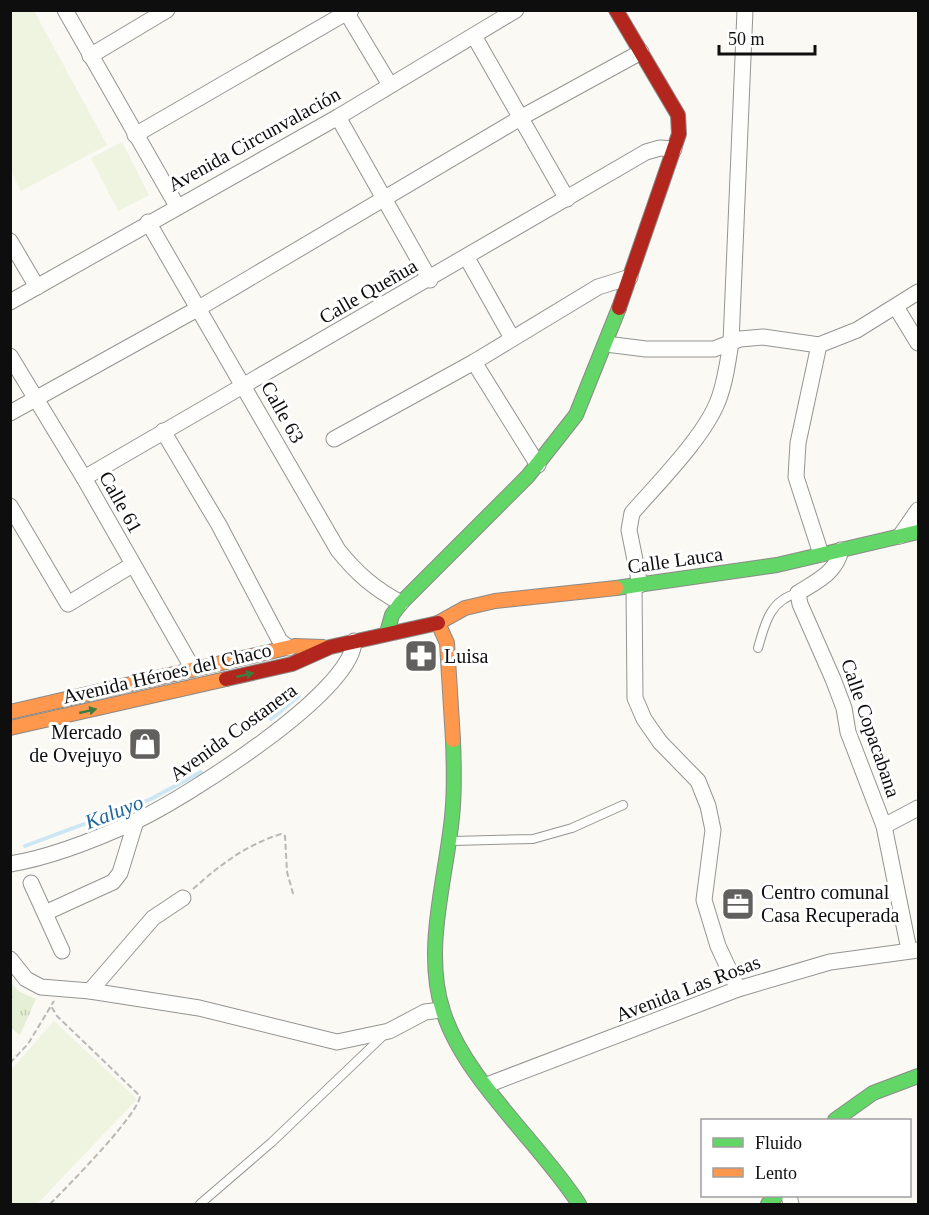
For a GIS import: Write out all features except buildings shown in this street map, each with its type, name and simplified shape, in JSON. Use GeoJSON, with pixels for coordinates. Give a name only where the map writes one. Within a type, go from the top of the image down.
{"type":"FeatureCollection","features":[{"type":"Feature","properties":{"kind":"main road"},"geometry":{"type":"LineString","coordinates":[[387,633],[392,615],[401,603],[538,465],[576,415],[606,344],[678,134],[678,115],[616,10]]}},
{"type":"Feature","properties":{"kind":"main road","name":"Calle Lauca"},"geometry":{"type":"LineString","coordinates":[[438,623],[465,608],[495,601],[637,585],[777,565],[918,532]]}},
{"type":"Feature","properties":{"kind":"main road"},"geometry":{"type":"LineString","coordinates":[[438,623],[447,643],[454,792],[436,954],[436,979],[441,1010],[453,1035],[487,1085],[579,1204]]}},
{"type":"Feature","properties":{"kind":"main road","name":"Avenida Héroes del Chaco"},"geometry":{"type":"LineString","coordinates":[[10,728],[292,664],[330,647],[438,623]]}},
{"type":"Feature","properties":{"kind":"main road","name":"Avenida Héroes del Chaco"},"geometry":{"type":"LineString","coordinates":[[10,711],[288,648],[330,647]]}},
{"type":"Feature","properties":{"kind":"main road"},"geometry":{"type":"LineString","coordinates":[[288,648],[292,664]]}},
{"type":"Feature","properties":{"kind":"main road"},"geometry":{"type":"LineString","coordinates":[[193,669],[198,686]]}},
{"type":"Feature","properties":{"kind":"main road"},"geometry":{"type":"LineString","coordinates":[[836,1119],[852,1103],[918,1076]]}},
{"type":"Feature","properties":{"kind":"street"},"geometry":{"type":"LineString","coordinates":[[65,10],[177,206]]}},
{"type":"Feature","properties":{"kind":"street"},"geometry":{"type":"LineString","coordinates":[[90,56],[167,10]]}},
{"type":"Feature","properties":{"kind":"street","name":"Avenida Circunvalación"},"geometry":{"type":"LineString","coordinates":[[10,302],[148,222],[338,117],[516,10]]}},
{"type":"Feature","properties":{"kind":"street"},"geometry":{"type":"LineString","coordinates":[[738,989],[718,946],[704,900],[713,830],[708,806],[698,781],[660,742],[644,719],[636,698],[637,585],[629,530],[632,513],[704,426],[713,411],[725,378],[731,342],[745,10]]}},
{"type":"Feature","properties":{"kind":"street"},"geometry":{"type":"LineString","coordinates":[[135,135],[348,11],[390,85]]}},
{"type":"Feature","properties":{"kind":"street"},"geometry":{"type":"LineString","coordinates":[[474,36],[567,199]]}},
{"type":"Feature","properties":{"kind":"street"},"geometry":{"type":"LineString","coordinates":[[10,414],[199,308],[522,117],[641,52]]}},
{"type":"Feature","properties":{"kind":"street"},"geometry":{"type":"LineString","coordinates":[[338,117],[430,280]]}},
{"type":"Feature","properties":{"kind":"street","name":"Calle Queñua"},"geometry":{"type":"LineString","coordinates":[[84,478],[430,280],[646,152],[660,148],[674,149]]}},
{"type":"Feature","properties":{"kind":"street","name":"Calle 63"},"geometry":{"type":"LineString","coordinates":[[148,222],[338,550],[356,573],[375,589],[401,603]]}},
{"type":"Feature","properties":{"kind":"street"},"geometry":{"type":"LineString","coordinates":[[10,241],[37,286]]}},
{"type":"Feature","properties":{"kind":"street"},"geometry":{"type":"LineString","coordinates":[[466,258],[512,338]]}},
{"type":"Feature","properties":{"kind":"street"},"geometry":{"type":"LineString","coordinates":[[334,439],[474,362],[598,287],[630,277]]}},
{"type":"Feature","properties":{"kind":"street"},"geometry":{"type":"LineString","coordinates":[[606,344],[646,349],[714,349],[731,342],[763,337],[819,345],[857,330],[918,292]]}},
{"type":"Feature","properties":{"kind":"street"},"geometry":{"type":"LineString","coordinates":[[896,307],[918,343]]}},
{"type":"Feature","properties":{"kind":"street"},"geometry":{"type":"LineString","coordinates":[[819,345],[798,443],[796,477],[821,554]]}},
{"type":"Feature","properties":{"kind":"street","name":"Calle 61"},"geometry":{"type":"LineString","coordinates":[[10,356],[84,478],[193,669]]}},
{"type":"Feature","properties":{"kind":"street"},"geometry":{"type":"LineString","coordinates":[[474,362],[538,465]]}},
{"type":"Feature","properties":{"kind":"street"},"geometry":{"type":"LineString","coordinates":[[163,431],[219,525],[280,641],[288,648]]}},
{"type":"Feature","properties":{"kind":"street"},"geometry":{"type":"LineString","coordinates":[[10,506],[68,604],[132,565]]}},
{"type":"Feature","properties":{"kind":"street"},"geometry":{"type":"LineString","coordinates":[[900,536],[918,510]]}},
{"type":"Feature","properties":{"kind":"street"},"geometry":{"type":"LineString","coordinates":[[798,593],[827,575],[839,561],[841,550]]}},
{"type":"Feature","properties":{"kind":"street","name":"Calle Copacabana"},"geometry":{"type":"LineString","coordinates":[[798,593],[800,604],[844,708],[848,732],[884,826],[914,950]]}},
{"type":"Feature","properties":{"kind":"street","name":"Avenida Costanera"},"geometry":{"type":"LineString","coordinates":[[10,864],[44,856],[136,821],[196,789],[299,712],[347,664],[353,652],[354,641]]}},
{"type":"Feature","properties":{"kind":"street"},"geometry":{"type":"LineString","coordinates":[[884,826],[918,808]]}},
{"type":"Feature","properties":{"kind":"street"},"geometry":{"type":"LineString","coordinates":[[45,913],[113,882],[120,873],[136,821]]}},
{"type":"Feature","properties":{"kind":"street"},"geometry":{"type":"LineString","coordinates":[[30,883],[62,951]]}},
{"type":"Feature","properties":{"kind":"street"},"geometry":{"type":"LineString","coordinates":[[90,990],[153,918],[183,898]]}},
{"type":"Feature","properties":{"kind":"street","name":"Avenida Las Rosas"},"geometry":{"type":"LineString","coordinates":[[487,1085],[738,989],[830,962],[914,950]]}},
{"type":"Feature","properties":{"kind":"street"},"geometry":{"type":"LineString","coordinates":[[10,959],[26,980],[57,990],[90,990],[199,1008],[338,1042],[389,1031],[425,1012],[441,1010]]}},
{"type":"Feature","properties":{"kind":"lane"},"geometry":{"type":"LineString","coordinates":[[758,648],[765,622],[774,606],[785,597],[798,593]]}},
{"type":"Feature","properties":{"kind":"lane"},"geometry":{"type":"LineString","coordinates":[[450,841],[534,840],[572,828],[623,805]]}},
{"type":"Feature","properties":{"kind":"lane"},"geometry":{"type":"LineString","coordinates":[[200,1204],[331,1088],[389,1031]]}},
{"type":"Feature","properties":{"kind":"path"},"geometry":{"type":"LineString","coordinates":[[183,898],[226,859],[258,842],[281,834],[285,836],[286,872],[294,897]]}},
{"type":"Feature","properties":{"kind":"path"},"geometry":{"type":"LineString","coordinates":[[10,1063],[28,1044],[51,1006],[57,990]]}},
{"type":"Feature","properties":{"kind":"path"},"geometry":{"type":"LineString","coordinates":[[50,1204],[140,1102],[140,1096],[57,1016],[51,1006]]}},
{"type":"Feature","properties":{"kind":"green space"},"geometry":{"type":"Polygon","coordinates":[[[10,11],[34,11],[107,145],[21,191],[11,171],[10,11]]]}},
{"type":"Feature","properties":{"kind":"green space"},"geometry":{"type":"Polygon","coordinates":[[[122,142],[149,195],[118,211],[91,158],[122,142]]]}},
{"type":"Feature","properties":{"kind":"green space"},"geometry":{"type":"Polygon","coordinates":[[[11,982],[18,991],[36,999],[20,1035],[11,1028],[11,982]]]}},
{"type":"Feature","properties":{"kind":"green space"},"geometry":{"type":"Polygon","coordinates":[[[54,1021],[137,1099],[37,1204],[11,1204],[11,1070],[54,1021]]]}},
{"type":"Feature","properties":{"kind":"waterway","name":"Kaluyo"},"geometry":{"type":"LineString","coordinates":[[271,719],[299,696]]}},
{"type":"Feature","properties":{"kind":"waterway","name":"Kaluyo"},"geometry":{"type":"LineString","coordinates":[[25,846],[151,799],[201,772]]}},
{"type":"Feature","properties":{"kind":"traffic: fast"},"geometry":{"type":"LineString","coordinates":[[387,633],[392,615],[401,603],[528,476],[576,415],[619,308]]}},
{"type":"Feature","properties":{"kind":"traffic: fast"},"geometry":{"type":"LineString","coordinates":[[616,588],[777,565],[918,532]]}},
{"type":"Feature","properties":{"kind":"traffic: fast"},"geometry":{"type":"LineString","coordinates":[[453,740],[453,807],[435,939],[437,988],[443,1011],[453,1036],[485,1086],[563,1181],[579,1204]]}},
{"type":"Feature","properties":{"kind":"traffic: fast"},"geometry":{"type":"LineString","coordinates":[[836,1119],[873,1093],[918,1076]]}},
{"type":"Feature","properties":{"kind":"traffic: fast"},"geometry":{"type":"LineString","coordinates":[[768,1204],[775,1197]]}},
{"type":"Feature","properties":{"kind":"traffic: slow"},"geometry":{"type":"LineString","coordinates":[[453,740],[447,643],[438,623],[465,608],[495,601],[616,588]]}},
{"type":"Feature","properties":{"kind":"traffic: slow"},"geometry":{"type":"LineString","coordinates":[[10,712],[295,646],[323,647]]}},
{"type":"Feature","properties":{"kind":"traffic: slow"},"geometry":{"type":"LineString","coordinates":[[10,728],[226,679]]}},
{"type":"Feature","properties":{"kind":"traffic: jam"},"geometry":{"type":"LineString","coordinates":[[616,10],[678,115],[679,134],[619,308]]}},
{"type":"Feature","properties":{"kind":"traffic: jam"},"geometry":{"type":"LineString","coordinates":[[226,679],[292,664],[330,647],[438,623]]}},
{"type":"Feature","properties":{"kind":"place","name":"Luisa"},"geometry":{"type":"Point","coordinates":[421,656]}},
{"type":"Feature","properties":{"kind":"place","name":"Mercado de Ovejuyo"},"geometry":{"type":"Point","coordinates":[145,744]}},
{"type":"Feature","properties":{"kind":"place","name":"Centro comunal Casa Recuperada"},"geometry":{"type":"Point","coordinates":[738,904]}}]}
